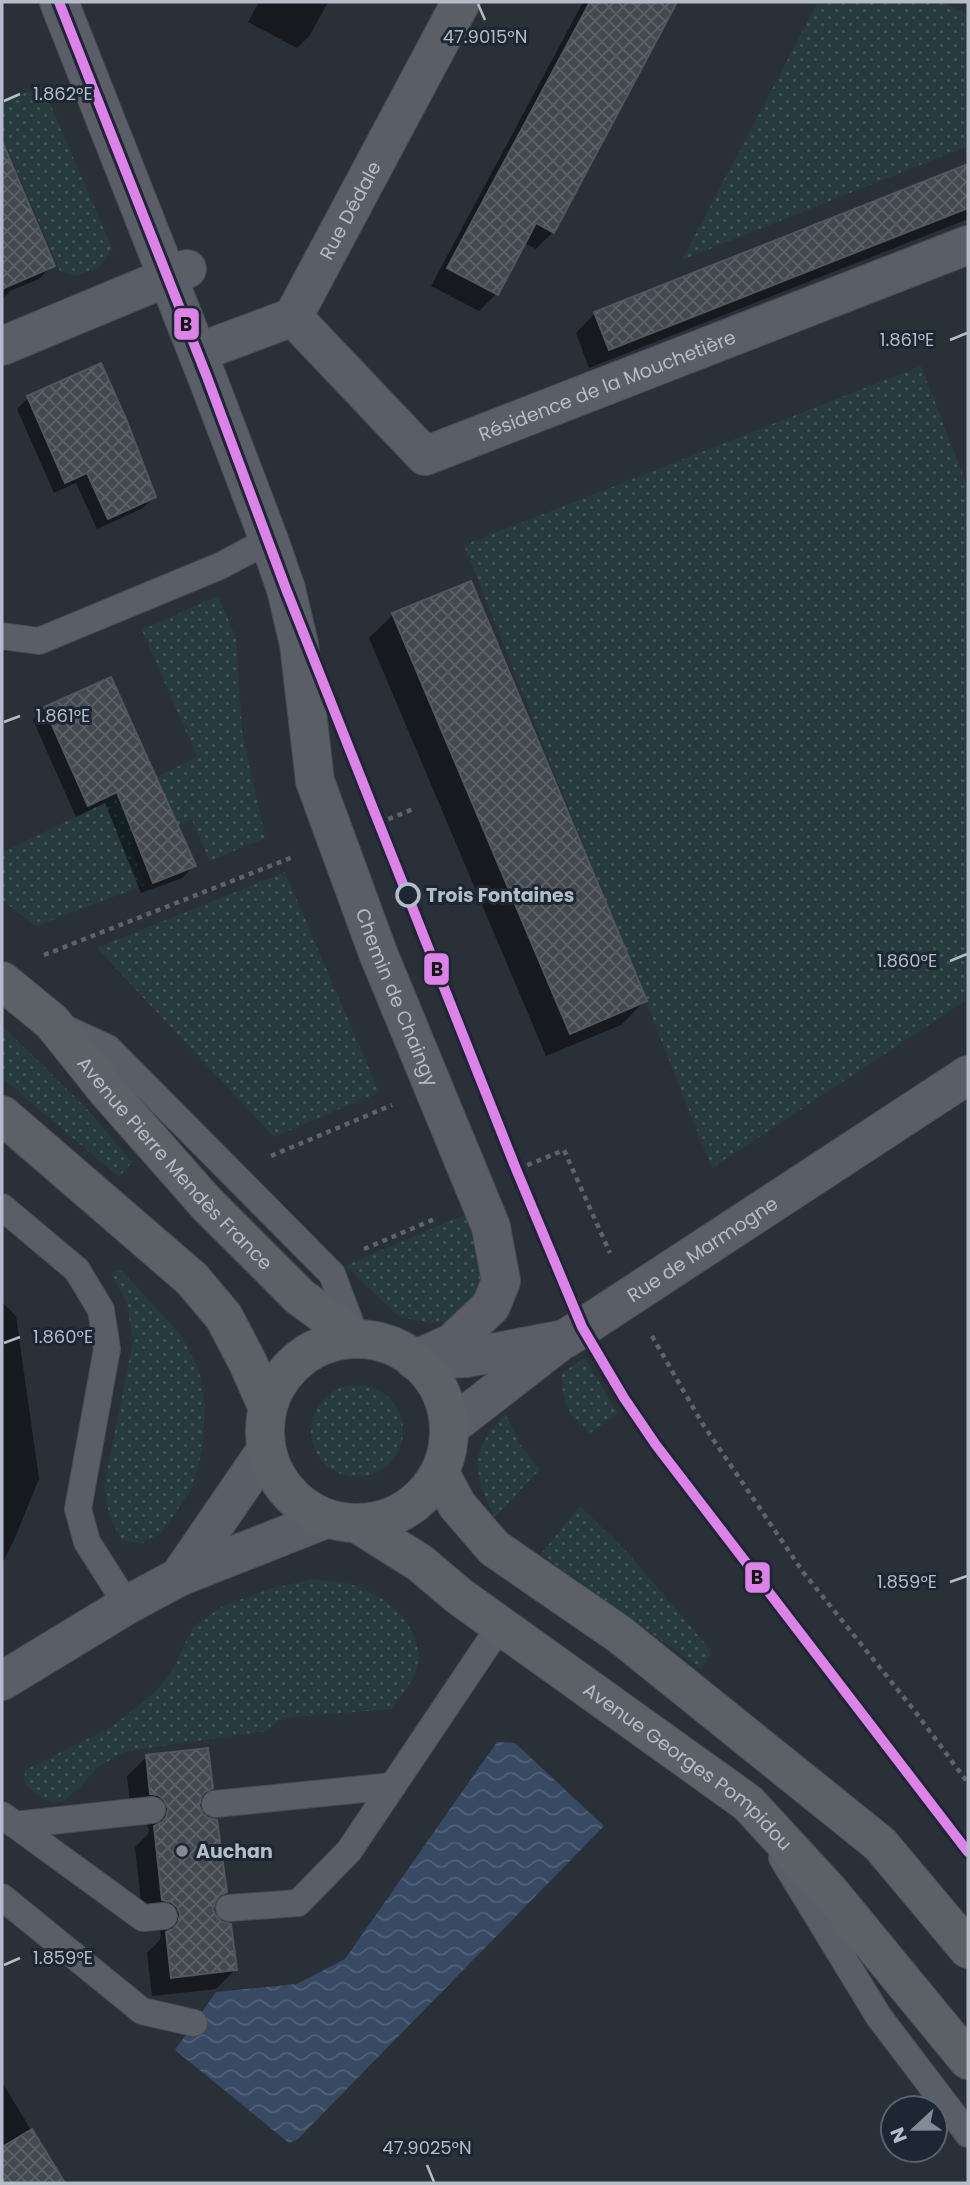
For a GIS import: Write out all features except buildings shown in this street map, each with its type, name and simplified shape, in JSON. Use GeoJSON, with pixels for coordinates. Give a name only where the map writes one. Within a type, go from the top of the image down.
{"type":"FeatureCollection","features":[{"type":"Feature","properties":{"kind":"main road","name":"Avenue Pierre Mendès France"},"geometry":{"type":"LineString","coordinates":[[2,981],[52,1022],[109,1093],[206,1203],[300,1297],[356,1338]]}},
{"type":"Feature","properties":{"kind":"main road","name":"Avenue Pierre Mendès France"},"geometry":{"type":"LineString","coordinates":[[2,1115],[192,1279],[224,1317],[267,1406]]}},
{"type":"Feature","properties":{"kind":"main road","name":"Avenue Pierre Mendès France"},"geometry":{"type":"LineString","coordinates":[[356,1338],[395,1346],[414,1360],[432,1376],[444,1400],[450,1427],[446,1458],[440,1473],[425,1494],[405,1510],[383,1520],[342,1521],[294,1499],[274,1472],[266,1450],[264,1427],[267,1406],[276,1384],[291,1364],[310,1350],[332,1340],[356,1338]]}},
{"type":"Feature","properties":{"kind":"main road"},"geometry":{"type":"LineString","coordinates":[[440,1473],[457,1506],[494,1548],[620,1634],[880,1844],[968,1948]]}},
{"type":"Feature","properties":{"kind":"main road","name":"Avenue Georges Pompidou"},"geometry":{"type":"LineString","coordinates":[[342,1521],[420,1563],[499,1626],[748,1803],[828,1891],[968,2060]]}},
{"type":"Feature","properties":{"kind":"street"},"geometry":{"type":"LineString","coordinates":[[59,2],[177,273]]}},
{"type":"Feature","properties":{"kind":"street"},"geometry":{"type":"LineString","coordinates":[[80,2],[177,273]]}},
{"type":"Feature","properties":{"kind":"street","name":"Rue Dédale"},"geometry":{"type":"LineString","coordinates":[[293,317],[461,2]]}},
{"type":"Feature","properties":{"kind":"street","name":"Résidence de la Mouchetière"},"geometry":{"type":"LineString","coordinates":[[293,317],[425,456],[968,245]]}},
{"type":"Feature","properties":{"kind":"street"},"geometry":{"type":"LineString","coordinates":[[2,346],[177,273]]}},
{"type":"Feature","properties":{"kind":"street","name":"Chemin de Chaingy"},"geometry":{"type":"LineString","coordinates":[[177,273],[286,589],[299,644],[315,781],[379,953],[491,1227],[500,1280],[491,1306],[452,1343],[414,1360]]}},
{"type":"Feature","properties":{"kind":"street"},"geometry":{"type":"LineString","coordinates":[[205,350],[293,317]]}},
{"type":"Feature","properties":{"kind":"street","name":"Rue de Marmogne"},"geometry":{"type":"LineString","coordinates":[[414,1360],[466,1358],[565,1339],[968,1075]]}},
{"type":"Feature","properties":{"kind":"street"},"geometry":{"type":"LineString","coordinates":[[450,1427],[565,1339]]}},
{"type":"Feature","properties":{"kind":"street"},"geometry":{"type":"LineString","coordinates":[[179,1577],[266,1450]]}},
{"type":"Feature","properties":{"kind":"street"},"geometry":{"type":"LineString","coordinates":[[2,1681],[127,1605],[179,1577],[342,1521]]}},
{"type":"Feature","properties":{"kind":"lane"},"geometry":{"type":"LineString","coordinates":[[2,636],[39,641],[220,566],[269,540]]}},
{"type":"Feature","properties":{"kind":"lane"},"geometry":{"type":"LineString","coordinates":[[2,1207],[77,1270],[101,1310],[107,1349],[78,1510],[87,1542],[127,1605]]}},
{"type":"Feature","properties":{"kind":"lane"},"geometry":{"type":"LineString","coordinates":[[229,1908],[298,1903],[349,1850],[499,1626]]}},
{"type":"Feature","properties":{"kind":"lane"},"geometry":{"type":"LineString","coordinates":[[215,1804],[393,1786]]}},
{"type":"Feature","properties":{"kind":"lane"},"geometry":{"type":"LineString","coordinates":[[748,1803],[879,2017],[968,2134]]}},
{"type":"Feature","properties":{"kind":"lane"},"geometry":{"type":"LineString","coordinates":[[9,1820],[152,1810]]}},
{"type":"Feature","properties":{"kind":"lane"},"geometry":{"type":"LineString","coordinates":[[9,1820],[143,1918],[164,1916]]}},
{"type":"Feature","properties":{"kind":"lane"},"geometry":{"type":"LineString","coordinates":[[2,1897],[142,2011],[194,2022]]}},
{"type":"Feature","properties":{"kind":"path"},"geometry":{"type":"LineString","coordinates":[[40,957],[296,855]]}},
{"type":"Feature","properties":{"kind":"path"},"geometry":{"type":"LineString","coordinates":[[263,1160],[399,1102]]}},
{"type":"Feature","properties":{"kind":"path"},"geometry":{"type":"LineString","coordinates":[[476,1188],[564,1150],[615,1264]]}},
{"type":"Feature","properties":{"kind":"path"},"geometry":{"type":"LineString","coordinates":[[356,1252],[442,1216]]}},
{"type":"Feature","properties":{"kind":"path"},"geometry":{"type":"LineString","coordinates":[[647,1327],[702,1423],[803,1572],[914,1710],[968,1783]]}},
{"type":"Feature","properties":{"kind":"green space"},"geometry":{"type":"Polygon","coordinates":[[[818,2],[943,2],[968,15],[968,146],[682,260],[818,2]]]}},
{"type":"Feature","properties":{"kind":"green space"},"geometry":{"type":"Polygon","coordinates":[[[42,85],[113,250],[98,268],[76,276],[60,271],[2,136],[2,103],[42,85]]]}},
{"type":"Feature","properties":{"kind":"green space"},"geometry":{"type":"Polygon","coordinates":[[[921,366],[968,488],[968,999],[712,1168],[464,545],[921,366]]]}},
{"type":"Feature","properties":{"kind":"green space"},"geometry":{"type":"Polygon","coordinates":[[[218,596],[236,638],[242,731],[265,838],[209,861],[192,820],[129,845],[145,885],[36,926],[2,900],[2,853],[197,757],[142,630],[218,596]]]}},
{"type":"Feature","properties":{"kind":"green space"},"geometry":{"type":"Polygon","coordinates":[[[285,872],[379,1092],[274,1137],[97,948],[285,872]]]}},
{"type":"Feature","properties":{"kind":"green space"},"geometry":{"type":"Polygon","coordinates":[[[2,1026],[85,1107],[132,1162],[119,1177],[2,1078],[2,1026]]]}},
{"type":"Feature","properties":{"kind":"green space"},"geometry":{"type":"Polygon","coordinates":[[[469,1213],[485,1288],[463,1315],[434,1324],[400,1317],[345,1266],[469,1213]]]}},
{"type":"Feature","properties":{"kind":"green space"},"geometry":{"type":"Polygon","coordinates":[[[120,1269],[181,1335],[199,1370],[205,1405],[202,1451],[191,1490],[162,1532],[141,1544],[122,1540],[110,1518],[104,1487],[133,1340],[127,1304],[111,1273],[120,1269]]]}},
{"type":"Feature","properties":{"kind":"green space"},"geometry":{"type":"Polygon","coordinates":[[[585,1358],[618,1413],[590,1433],[567,1407],[562,1383],[562,1373],[585,1358]]]}},
{"type":"Feature","properties":{"kind":"green space"},"geometry":{"type":"Polygon","coordinates":[[[357,1385],[375,1388],[390,1398],[400,1413],[403,1431],[400,1449],[390,1464],[375,1474],[357,1477],[339,1474],[324,1464],[314,1449],[311,1431],[314,1413],[324,1398],[339,1388],[357,1385]]]}},
{"type":"Feature","properties":{"kind":"green space"},"geometry":{"type":"Polygon","coordinates":[[[505,1414],[521,1446],[540,1469],[495,1517],[482,1488],[478,1464],[485,1440],[505,1414]]]}},
{"type":"Feature","properties":{"kind":"green space"},"geometry":{"type":"Polygon","coordinates":[[[580,1506],[629,1554],[712,1652],[701,1669],[541,1554],[580,1506]]]}},
{"type":"Feature","properties":{"kind":"green space"},"geometry":{"type":"Polygon","coordinates":[[[312,1579],[344,1583],[376,1595],[400,1614],[409,1626],[418,1653],[416,1673],[392,1709],[282,1718],[267,1731],[127,1751],[98,1767],[62,1802],[46,1801],[24,1784],[25,1770],[113,1726],[154,1693],[172,1671],[193,1627],[223,1606],[270,1589],[312,1579]]]}},
{"type":"Feature","properties":{"kind":"water"},"geometry":{"type":"Polygon","coordinates":[[[497,1742],[515,1743],[604,1826],[298,2139],[289,2143],[175,2050],[216,1992],[297,1984],[345,1959],[497,1742]]]}},
{"type":"Feature","properties":{"kind":"transit line","name":"B"},"geometry":{"type":"LineString","coordinates":[[59,2],[207,377],[286,589],[516,1169],[582,1327],[624,1398],[656,1445],[968,1852]]}},
{"type":"Feature","properties":{"kind":"place","name":"Trois Fontaines"},"geometry":{"type":"Point","coordinates":[408,895]}},
{"type":"Feature","properties":{"kind":"place","name":"Auchan"},"geometry":{"type":"Point","coordinates":[182,1851]}}]}
